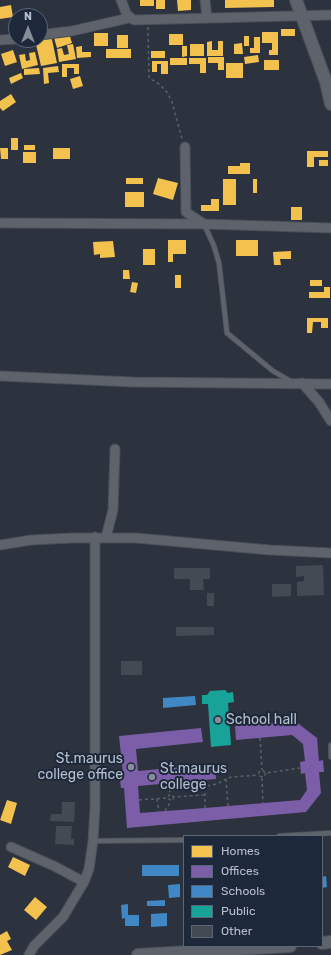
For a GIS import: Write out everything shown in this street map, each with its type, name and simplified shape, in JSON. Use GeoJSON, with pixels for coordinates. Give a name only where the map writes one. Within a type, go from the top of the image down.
{"type":"FeatureCollection","features":[{"type":"Feature","properties":{"kind":"street"},"geometry":{"type":"LineString","coordinates":[[121,0],[129,18]]}},
{"type":"Feature","properties":{"kind":"street"},"geometry":{"type":"LineString","coordinates":[[205,0],[207,18]]}},
{"type":"Feature","properties":{"kind":"street"},"geometry":{"type":"LineString","coordinates":[[296,0],[326,82],[331,104]]}},
{"type":"Feature","properties":{"kind":"street"},"geometry":{"type":"LineString","coordinates":[[48,35],[72,32],[129,18],[148,20],[331,15]]}},
{"type":"Feature","properties":{"kind":"street"},"geometry":{"type":"LineString","coordinates":[[185,147],[186,212],[204,224]]}},
{"type":"Feature","properties":{"kind":"street"},"geometry":{"type":"LineString","coordinates":[[0,223],[204,224],[331,228]]}},
{"type":"Feature","properties":{"kind":"street"},"geometry":{"type":"LineString","coordinates":[[0,376],[132,382],[331,384]]}},
{"type":"Feature","properties":{"kind":"street"},"geometry":{"type":"LineString","coordinates":[[298,383],[319,402],[331,421]]}},
{"type":"Feature","properties":{"kind":"street"},"geometry":{"type":"LineString","coordinates":[[106,537],[113,510],[115,449]]}},
{"type":"Feature","properties":{"kind":"street"},"geometry":{"type":"LineString","coordinates":[[28,955],[34,946],[63,917],[84,882],[89,869],[93,841],[95,807],[95,537]]}},
{"type":"Feature","properties":{"kind":"street"},"geometry":{"type":"LineString","coordinates":[[0,544],[31,540],[106,537],[213,544],[270,550],[331,553]]}},
{"type":"Feature","properties":{"kind":"street"},"geometry":{"type":"LineString","coordinates":[[11,847],[54,866],[84,882]]}},
{"type":"Feature","properties":{"kind":"street"},"geometry":{"type":"LineString","coordinates":[[138,955],[273,947]]}},
{"type":"Feature","properties":{"kind":"lane"},"geometry":{"type":"LineString","coordinates":[[204,224],[214,246],[219,263],[227,333],[273,370],[298,383]]}},
{"type":"Feature","properties":{"kind":"lane"},"geometry":{"type":"LineString","coordinates":[[331,745],[331,757]]}},
{"type":"Feature","properties":{"kind":"lane"},"geometry":{"type":"LineString","coordinates":[[296,835],[331,833]]}},
{"type":"Feature","properties":{"kind":"lane"},"geometry":{"type":"LineString","coordinates":[[93,841],[183,840]]}},
{"type":"Feature","properties":{"kind":"path"},"geometry":{"type":"LineString","coordinates":[[148,20],[149,78],[159,84],[167,92],[172,102],[185,147]]}},
{"type":"Feature","properties":{"kind":"path"},"geometry":{"type":"LineString","coordinates":[[259,775],[262,770],[260,738]]}},
{"type":"Feature","properties":{"kind":"path"},"geometry":{"type":"LineString","coordinates":[[262,770],[266,772],[300,768]]}},
{"type":"Feature","properties":{"kind":"path"},"geometry":{"type":"LineString","coordinates":[[263,803],[262,778],[265,776],[266,772]]}},
{"type":"Feature","properties":{"kind":"path"},"geometry":{"type":"LineString","coordinates":[[259,775],[262,778]]}},
{"type":"Feature","properties":{"kind":"path"},"geometry":{"type":"LineString","coordinates":[[205,808],[205,786],[217,784],[226,779],[259,775]]}},
{"type":"Feature","properties":{"kind":"path"},"geometry":{"type":"LineString","coordinates":[[226,779],[228,806]]}},
{"type":"Feature","properties":{"kind":"path"},"geometry":{"type":"LineString","coordinates":[[167,798],[170,794],[170,783]]}},
{"type":"Feature","properties":{"kind":"path"},"geometry":{"type":"LineString","coordinates":[[170,794],[174,797],[204,795]]}},
{"type":"Feature","properties":{"kind":"path"},"geometry":{"type":"LineString","coordinates":[[165,811],[174,797]]}},
{"type":"Feature","properties":{"kind":"path"},"geometry":{"type":"LineString","coordinates":[[139,800],[167,798],[171,801]]}},
{"type":"Feature","properties":{"kind":"path"},"geometry":{"type":"LineString","coordinates":[[157,799],[159,812]]}},
{"type":"Feature","properties":{"kind":"building: Homes"},"geometry":{"type":"Polygon","coordinates":[[[140,0],[154,0],[154,6],[140,6],[140,0]]]}},
{"type":"Feature","properties":{"kind":"building: Homes"},"geometry":{"type":"Polygon","coordinates":[[[156,0],[165,0],[165,9],[156,9],[156,0]]]}},
{"type":"Feature","properties":{"kind":"building: Homes"},"geometry":{"type":"Polygon","coordinates":[[[177,0],[191,0],[191,10],[178,11],[177,0]]]}},
{"type":"Feature","properties":{"kind":"building: Homes"},"geometry":{"type":"Polygon","coordinates":[[[225,0],[274,0],[274,7],[225,8],[225,0]]]}},
{"type":"Feature","properties":{"kind":"building: Homes"},"geometry":{"type":"Polygon","coordinates":[[[11,5],[12,8],[8,8],[8,18],[0,19],[0,7],[11,5]]]}},
{"type":"Feature","properties":{"kind":"building: Homes"},"geometry":{"type":"Polygon","coordinates":[[[281,29],[295,29],[295,36],[281,36],[281,29]]]}},
{"type":"Feature","properties":{"kind":"building: Homes"},"geometry":{"type":"Polygon","coordinates":[[[262,32],[278,32],[278,55],[269,55],[269,50],[272,50],[272,43],[262,43],[262,32]]]}},
{"type":"Feature","properties":{"kind":"building: Homes"},"geometry":{"type":"Polygon","coordinates":[[[69,33],[72,43],[57,48],[54,38],[69,33]]]}},
{"type":"Feature","properties":{"kind":"building: Homes"},"geometry":{"type":"Polygon","coordinates":[[[94,33],[108,33],[108,46],[94,46],[94,33]]]}},
{"type":"Feature","properties":{"kind":"building: Homes"},"geometry":{"type":"Polygon","coordinates":[[[169,34],[183,34],[183,45],[169,45],[169,34]]]}},
{"type":"Feature","properties":{"kind":"building: Homes"},"geometry":{"type":"Polygon","coordinates":[[[51,35],[57,63],[41,66],[37,48],[48,48],[48,36],[51,35]]]}},
{"type":"Feature","properties":{"kind":"building: Homes"},"geometry":{"type":"Polygon","coordinates":[[[117,35],[128,35],[128,48],[117,48],[117,35]]]}},
{"type":"Feature","properties":{"kind":"building: Homes"},"geometry":{"type":"Polygon","coordinates":[[[244,36],[249,36],[249,46],[244,46],[244,36]]]}},
{"type":"Feature","properties":{"kind":"building: Homes"},"geometry":{"type":"Polygon","coordinates":[[[254,37],[260,37],[260,53],[250,53],[250,48],[254,48],[254,37]]]}},
{"type":"Feature","properties":{"kind":"building: Homes"},"geometry":{"type":"Polygon","coordinates":[[[212,41],[212,50],[218,50],[218,41],[223,41],[223,56],[207,56],[207,42],[212,41]]]}},
{"type":"Feature","properties":{"kind":"building: Homes"},"geometry":{"type":"Polygon","coordinates":[[[242,43],[243,54],[234,54],[234,44],[242,43]]]}},
{"type":"Feature","properties":{"kind":"building: Homes"},"geometry":{"type":"Polygon","coordinates":[[[73,44],[76,59],[59,62],[57,49],[62,48],[64,55],[69,54],[67,45],[73,44]]]}},
{"type":"Feature","properties":{"kind":"building: Homes"},"geometry":{"type":"Polygon","coordinates":[[[190,44],[204,44],[204,56],[190,56],[190,44]]]}},
{"type":"Feature","properties":{"kind":"building: Homes"},"geometry":{"type":"Polygon","coordinates":[[[82,46],[82,52],[91,52],[91,57],[77,58],[76,47],[82,46]]]}},
{"type":"Feature","properties":{"kind":"building: Homes"},"geometry":{"type":"Polygon","coordinates":[[[182,46],[187,46],[187,56],[182,57],[182,46]]]}},
{"type":"Feature","properties":{"kind":"building: Homes"},"geometry":{"type":"Polygon","coordinates":[[[106,49],[131,49],[131,58],[106,58],[106,49]]]}},
{"type":"Feature","properties":{"kind":"building: Homes"},"geometry":{"type":"Polygon","coordinates":[[[13,50],[17,62],[5,66],[1,54],[13,50]]]}},
{"type":"Feature","properties":{"kind":"building: Homes"},"geometry":{"type":"Polygon","coordinates":[[[151,51],[165,51],[165,58],[151,58],[151,51]]]}},
{"type":"Feature","properties":{"kind":"building: Homes"},"geometry":{"type":"Polygon","coordinates":[[[35,52],[38,65],[22,69],[19,55],[25,54],[26,61],[30,60],[29,53],[35,52]]]}},
{"type":"Feature","properties":{"kind":"building: Homes"},"geometry":{"type":"Polygon","coordinates":[[[258,55],[259,62],[245,64],[244,57],[258,55]]]}},
{"type":"Feature","properties":{"kind":"building: Homes"},"geometry":{"type":"Polygon","coordinates":[[[208,57],[224,57],[224,70],[218,70],[218,63],[208,63],[208,57]]]}},
{"type":"Feature","properties":{"kind":"building: Homes"},"geometry":{"type":"Polygon","coordinates":[[[170,58],[187,58],[187,65],[170,65],[170,58]]]}},
{"type":"Feature","properties":{"kind":"building: Homes"},"geometry":{"type":"Polygon","coordinates":[[[189,58],[206,58],[206,73],[200,73],[200,64],[189,64],[189,58]]]}},
{"type":"Feature","properties":{"kind":"building: Homes"},"geometry":{"type":"Polygon","coordinates":[[[264,60],[279,60],[279,70],[264,70],[264,60]]]}},
{"type":"Feature","properties":{"kind":"building: Homes"},"geometry":{"type":"Polygon","coordinates":[[[152,61],[168,61],[168,74],[161,74],[161,64],[157,64],[157,72],[152,72],[152,61]]]}},
{"type":"Feature","properties":{"kind":"building: Homes"},"geometry":{"type":"Polygon","coordinates":[[[226,63],[243,63],[243,78],[226,78],[226,63]]]}},
{"type":"Feature","properties":{"kind":"building: Homes"},"geometry":{"type":"Polygon","coordinates":[[[62,64],[79,64],[79,74],[74,74],[74,68],[67,68],[67,77],[62,77],[62,64]]]}},
{"type":"Feature","properties":{"kind":"building: Homes"},"geometry":{"type":"Polygon","coordinates":[[[58,66],[59,72],[48,73],[49,83],[44,84],[43,68],[58,66]]]}},
{"type":"Feature","properties":{"kind":"building: Homes"},"geometry":{"type":"Polygon","coordinates":[[[39,68],[40,74],[24,75],[24,69],[39,68]]]}},
{"type":"Feature","properties":{"kind":"building: Homes"},"geometry":{"type":"Polygon","coordinates":[[[21,73],[23,78],[11,84],[9,78],[21,73]]]}},
{"type":"Feature","properties":{"kind":"building: Homes"},"geometry":{"type":"Polygon","coordinates":[[[80,76],[83,86],[73,89],[70,79],[80,76]]]}},
{"type":"Feature","properties":{"kind":"building: Homes"},"geometry":{"type":"Polygon","coordinates":[[[11,94],[16,102],[3,111],[0,108],[0,101],[11,94]]]}},
{"type":"Feature","properties":{"kind":"building: Homes"},"geometry":{"type":"Polygon","coordinates":[[[11,138],[18,138],[18,150],[11,150],[11,138]]]}},
{"type":"Feature","properties":{"kind":"building: Homes"},"geometry":{"type":"Polygon","coordinates":[[[24,145],[35,145],[35,150],[24,150],[24,145]]]}},
{"type":"Feature","properties":{"kind":"building: Homes"},"geometry":{"type":"Polygon","coordinates":[[[0,148],[8,148],[8,159],[1,159],[0,148]]]}},
{"type":"Feature","properties":{"kind":"building: Homes"},"geometry":{"type":"Polygon","coordinates":[[[53,148],[70,148],[70,159],[53,159],[53,148]]]}},
{"type":"Feature","properties":{"kind":"building: Homes"},"geometry":{"type":"Polygon","coordinates":[[[307,151],[328,151],[328,157],[314,157],[314,167],[307,167],[307,151]]]}},
{"type":"Feature","properties":{"kind":"building: Homes"},"geometry":{"type":"Polygon","coordinates":[[[23,152],[36,152],[36,163],[23,163],[23,152]]]}},
{"type":"Feature","properties":{"kind":"building: Homes"},"geometry":{"type":"Polygon","coordinates":[[[319,160],[328,160],[328,166],[319,166],[319,160]]]}},
{"type":"Feature","properties":{"kind":"building: Homes"},"geometry":{"type":"Polygon","coordinates":[[[240,163],[250,163],[250,174],[228,174],[228,166],[240,166],[240,163]]]}},
{"type":"Feature","properties":{"kind":"building: Homes"},"geometry":{"type":"Polygon","coordinates":[[[126,178],[143,178],[143,184],[126,184],[126,178]]]}},
{"type":"Feature","properties":{"kind":"building: Homes"},"geometry":{"type":"Polygon","coordinates":[[[158,178],[178,183],[173,200],[153,194],[158,178]]]}},
{"type":"Feature","properties":{"kind":"building: Homes"},"geometry":{"type":"Polygon","coordinates":[[[223,179],[236,179],[236,205],[223,205],[223,179]]]}},
{"type":"Feature","properties":{"kind":"building: Homes"},"geometry":{"type":"Polygon","coordinates":[[[253,179],[257,179],[257,193],[253,193],[253,179]]]}},
{"type":"Feature","properties":{"kind":"building: Homes"},"geometry":{"type":"Polygon","coordinates":[[[125,192],[144,192],[144,207],[125,207],[125,192]]]}},
{"type":"Feature","properties":{"kind":"building: Homes"},"geometry":{"type":"Polygon","coordinates":[[[211,199],[219,199],[219,211],[201,211],[201,205],[211,205],[211,199]]]}},
{"type":"Feature","properties":{"kind":"building: Homes"},"geometry":{"type":"Polygon","coordinates":[[[291,207],[302,207],[302,220],[291,220],[291,207]]]}},
{"type":"Feature","properties":{"kind":"building: Homes"},"geometry":{"type":"Polygon","coordinates":[[[168,240],[186,240],[186,254],[173,254],[173,262],[168,262],[168,240]]]}},
{"type":"Feature","properties":{"kind":"building: Homes"},"geometry":{"type":"Polygon","coordinates":[[[236,240],[258,240],[258,256],[236,256],[236,240]]]}},
{"type":"Feature","properties":{"kind":"building: Homes"},"geometry":{"type":"Polygon","coordinates":[[[113,241],[115,257],[100,258],[100,254],[94,255],[93,242],[113,241]]]}},
{"type":"Feature","properties":{"kind":"building: Homes"},"geometry":{"type":"Polygon","coordinates":[[[143,249],[155,249],[155,265],[143,265],[143,249]]]}},
{"type":"Feature","properties":{"kind":"building: Homes"},"geometry":{"type":"Polygon","coordinates":[[[291,251],[291,259],[280,259],[281,265],[274,265],[273,252],[291,251]]]}},
{"type":"Feature","properties":{"kind":"building: Homes"},"geometry":{"type":"Polygon","coordinates":[[[123,270],[129,270],[130,279],[123,279],[123,270]]]}},
{"type":"Feature","properties":{"kind":"building: Homes"},"geometry":{"type":"Polygon","coordinates":[[[175,275],[181,275],[181,288],[175,288],[175,275]]]}},
{"type":"Feature","properties":{"kind":"building: Homes"},"geometry":{"type":"Polygon","coordinates":[[[310,280],[322,280],[322,286],[310,286],[310,280]]]}},
{"type":"Feature","properties":{"kind":"building: Homes"},"geometry":{"type":"Polygon","coordinates":[[[132,282],[138,283],[136,293],[130,292],[132,282]]]}},
{"type":"Feature","properties":{"kind":"building: Homes"},"geometry":{"type":"Polygon","coordinates":[[[324,287],[330,287],[330,298],[309,298],[309,292],[324,292],[324,287]]]}},
{"type":"Feature","properties":{"kind":"building: Homes"},"geometry":{"type":"Polygon","coordinates":[[[307,318],[328,318],[328,328],[321,328],[321,322],[313,322],[312,333],[307,333],[307,318]]]}},
{"type":"Feature","properties":{"kind":"building: Homes"},"geometry":{"type":"Polygon","coordinates":[[[7,800],[17,803],[11,824],[0,820],[7,800]]]}},
{"type":"Feature","properties":{"kind":"building: Homes"},"geometry":{"type":"Polygon","coordinates":[[[13,857],[30,865],[25,876],[8,867],[13,857]]]}},
{"type":"Feature","properties":{"kind":"building: Homes"},"geometry":{"type":"Polygon","coordinates":[[[35,897],[47,907],[36,920],[24,910],[35,897]]]}},
{"type":"Feature","properties":{"kind":"building: Homes"},"geometry":{"type":"Polygon","coordinates":[[[7,931],[11,939],[7,941],[12,950],[0,955],[0,935],[7,931]]]}},
{"type":"Feature","properties":{"kind":"building: Offices"},"geometry":{"type":"Polygon","coordinates":[[[295,721],[317,738],[319,761],[323,760],[324,772],[319,772],[321,793],[306,812],[127,828],[124,788],[121,788],[119,774],[123,774],[119,736],[201,728],[203,742],[136,749],[138,771],[215,764],[216,779],[138,786],[140,813],[300,800],[307,790],[305,773],[301,774],[300,762],[305,761],[303,744],[292,735],[236,740],[235,726],[295,721]]]}},
{"type":"Feature","properties":{"kind":"building: Schools"},"geometry":{"type":"Polygon","coordinates":[[[195,696],[196,705],[163,708],[163,698],[195,696]]]}},
{"type":"Feature","properties":{"kind":"building: Schools"},"geometry":{"type":"Polygon","coordinates":[[[142,865],[179,865],[179,876],[142,876],[142,865]]]}},
{"type":"Feature","properties":{"kind":"building: Schools"},"geometry":{"type":"Polygon","coordinates":[[[326,876],[327,887],[323,888],[323,877],[326,876]]]}},
{"type":"Feature","properties":{"kind":"building: Schools"},"geometry":{"type":"Polygon","coordinates":[[[180,884],[180,897],[169,898],[168,885],[180,884]]]}},
{"type":"Feature","properties":{"kind":"building: Schools"},"geometry":{"type":"Polygon","coordinates":[[[165,900],[165,906],[147,906],[147,901],[165,900]]]}},
{"type":"Feature","properties":{"kind":"building: Schools"},"geometry":{"type":"Polygon","coordinates":[[[128,904],[128,915],[139,915],[139,926],[125,926],[125,918],[122,919],[121,905],[128,904]]]}},
{"type":"Feature","properties":{"kind":"building: Schools"},"geometry":{"type":"Polygon","coordinates":[[[167,913],[167,926],[151,927],[151,914],[167,913]]]}},
{"type":"Feature","properties":{"kind":"building: Public"},"geometry":{"type":"Polygon","coordinates":[[[225,690],[228,693],[233,692],[234,702],[228,703],[231,745],[211,747],[208,704],[202,704],[202,695],[207,695],[210,691],[225,690]]]}},
{"type":"Feature","properties":{"kind":"building: Other"},"geometry":{"type":"Polygon","coordinates":[[[323,565],[324,595],[297,596],[297,582],[304,581],[304,576],[296,577],[296,566],[323,565]]]}},
{"type":"Feature","properties":{"kind":"building: Other"},"geometry":{"type":"Polygon","coordinates":[[[174,568],[210,568],[210,579],[203,579],[204,590],[190,590],[190,579],[174,579],[174,568]]]}},
{"type":"Feature","properties":{"kind":"building: Other"},"geometry":{"type":"Polygon","coordinates":[[[272,584],[291,584],[291,596],[272,597],[272,584]]]}},
{"type":"Feature","properties":{"kind":"building: Other"},"geometry":{"type":"Polygon","coordinates":[[[207,593],[214,593],[214,606],[207,606],[207,593]]]}},
{"type":"Feature","properties":{"kind":"building: Other"},"geometry":{"type":"Polygon","coordinates":[[[176,627],[214,627],[214,635],[176,636],[176,627]]]}},
{"type":"Feature","properties":{"kind":"building: Other"},"geometry":{"type":"Polygon","coordinates":[[[121,661],[142,661],[142,675],[121,675],[121,661]]]}},
{"type":"Feature","properties":{"kind":"building: Other"},"geometry":{"type":"Polygon","coordinates":[[[62,802],[75,802],[74,822],[50,821],[51,814],[62,814],[62,802]]]}},
{"type":"Feature","properties":{"kind":"building: Other"},"geometry":{"type":"Polygon","coordinates":[[[56,826],[72,826],[71,839],[74,839],[74,845],[55,844],[56,826]]]}},
{"type":"Feature","properties":{"kind":"place","name":"School hall"},"geometry":{"type":"Point","coordinates":[218,720]}},
{"type":"Feature","properties":{"kind":"place","name":"St.maurus college office"},"geometry":{"type":"Point","coordinates":[131,767]}},
{"type":"Feature","properties":{"kind":"place","name":"St.maurus college"},"geometry":{"type":"Point","coordinates":[152,777]}}]}
